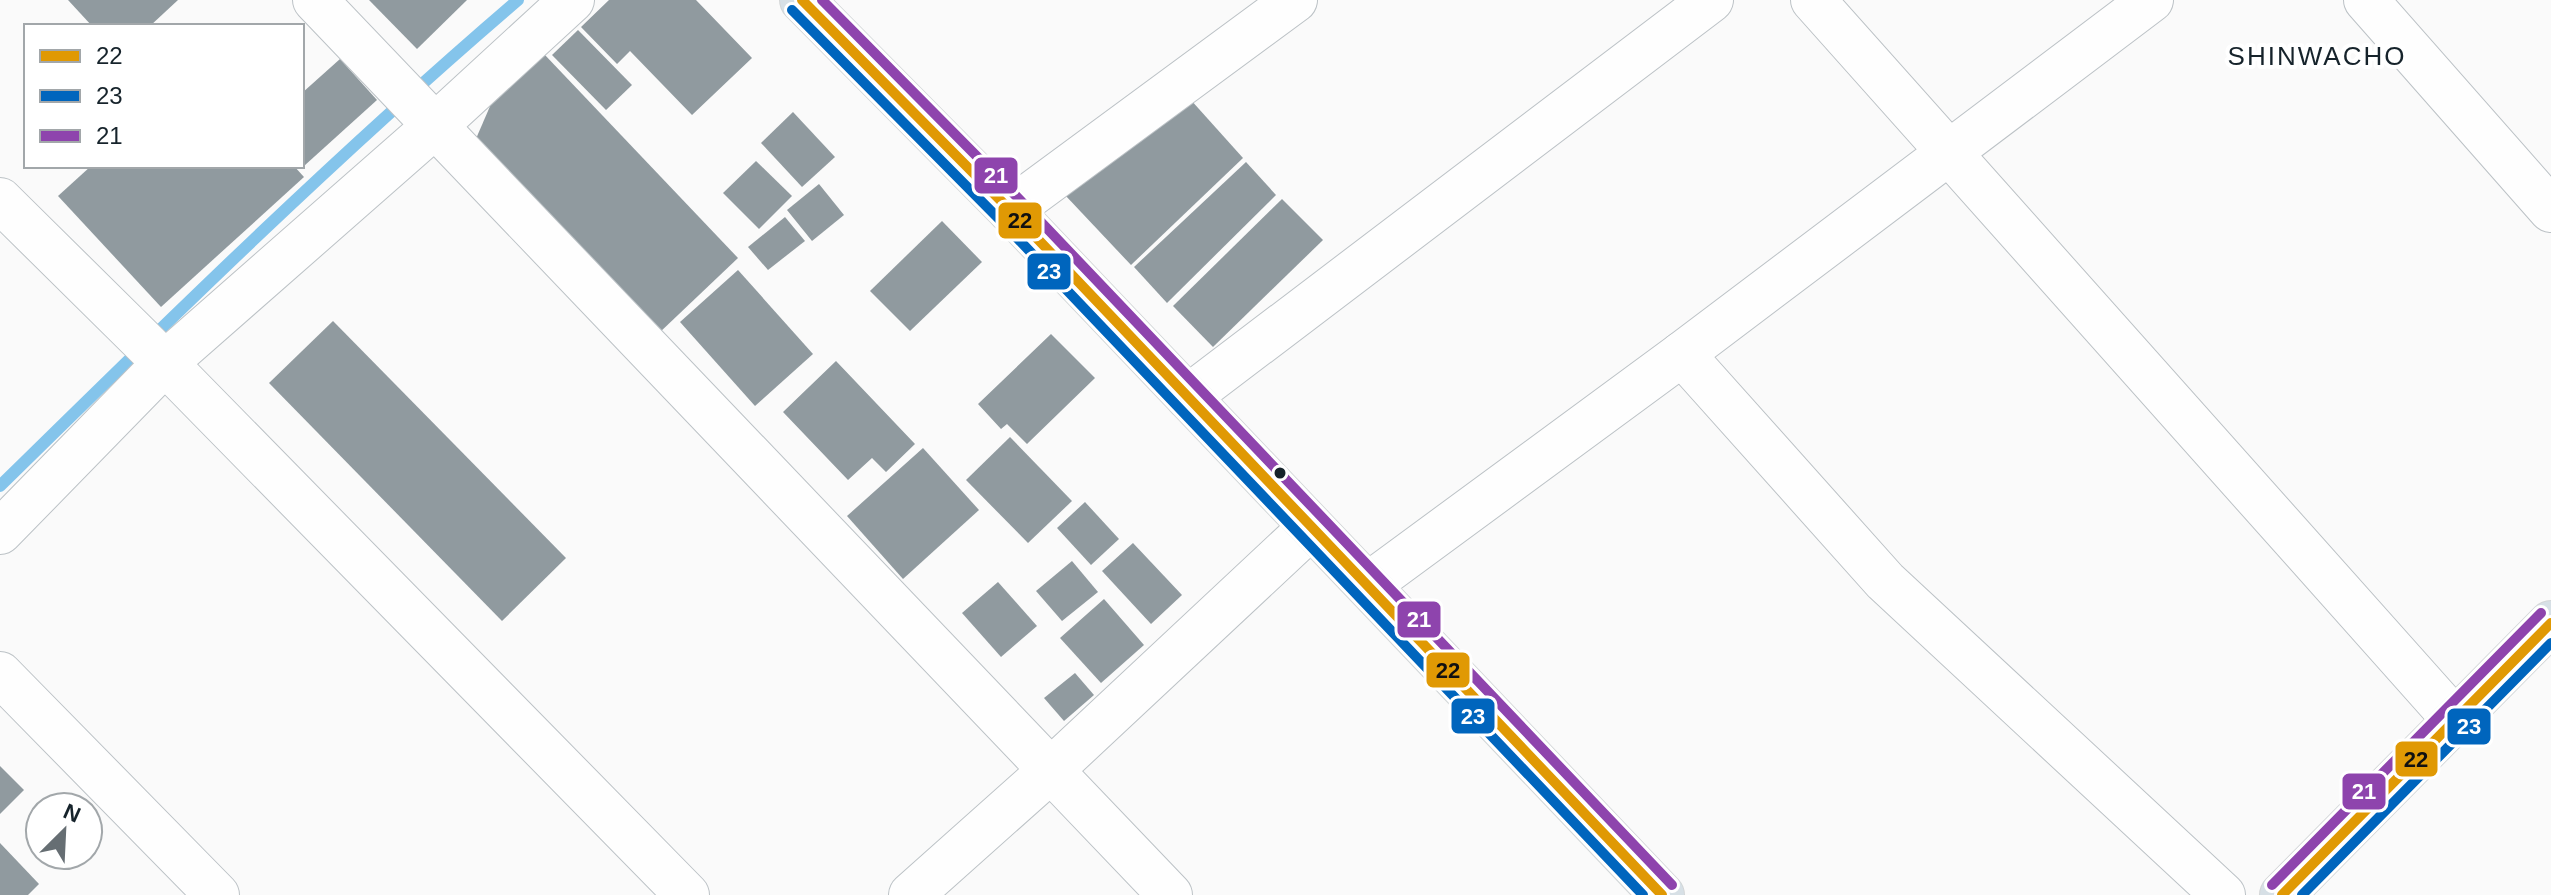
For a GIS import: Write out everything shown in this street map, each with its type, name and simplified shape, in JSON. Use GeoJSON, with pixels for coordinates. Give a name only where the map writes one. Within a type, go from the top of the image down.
{"type":"FeatureCollection","features":[{"type":"Feature","properties":{"kind":"highway"},"geometry":{"type":"LineString","coordinates":[[802,0],[1010,210],[1662,895]]}},
{"type":"Feature","properties":{"kind":"highway"},"geometry":{"type":"LineString","coordinates":[[2282,895],[2551,623]]}},
{"type":"Feature","properties":{"kind":"street"},"geometry":{"type":"LineString","coordinates":[[315,0],[1170,895]]}},
{"type":"Feature","properties":{"kind":"street"},"geometry":{"type":"LineString","coordinates":[[0,532],[165,363],[436,125],[572,0]]}},
{"type":"Feature","properties":{"kind":"street"},"geometry":{"type":"LineString","coordinates":[[1010,210],[1295,0]]}},
{"type":"Feature","properties":{"kind":"street"},"geometry":{"type":"LineString","coordinates":[[1188,397],[1711,0]]}},
{"type":"Feature","properties":{"kind":"street"},"geometry":{"type":"LineString","coordinates":[[1813,0],[2454,719]]}},
{"type":"Feature","properties":{"kind":"street"},"geometry":{"type":"LineString","coordinates":[[1368,585],[1682,354],[1948,150],[2151,0]]}},
{"type":"Feature","properties":{"kind":"street"},"geometry":{"type":"LineString","coordinates":[[2366,0],[2551,210]]}},
{"type":"Feature","properties":{"kind":"street"},"geometry":{"type":"LineString","coordinates":[[0,200],[165,363],[687,895]]}},
{"type":"Feature","properties":{"kind":"street"},"geometry":{"type":"LineString","coordinates":[[1682,354],[1885,581],[2223,895]]}},
{"type":"Feature","properties":{"kind":"street"},"geometry":{"type":"LineString","coordinates":[[911,895],[1050,771],[1311,527]]}},
{"type":"Feature","properties":{"kind":"street"},"geometry":{"type":"LineString","coordinates":[[0,674],[217,895]]}},
{"type":"Feature","properties":{"kind":"building"},"geometry":{"type":"Polygon","coordinates":[[[68,0],[178,0],[152,24],[90,24],[68,0]]]}},
{"type":"Feature","properties":{"kind":"building"},"geometry":{"type":"Polygon","coordinates":[[[369,0],[467,0],[417,49],[369,0]]]}},
{"type":"Feature","properties":{"kind":"building"},"geometry":{"type":"Polygon","coordinates":[[[609,0],[696,0],[752,58],[692,115],[630,51],[617,64],[581,27],[609,0]]]}},
{"type":"Feature","properties":{"kind":"building"},"geometry":{"type":"Polygon","coordinates":[[[578,30],[632,85],[606,110],[552,55],[578,30]]]}},
{"type":"Feature","properties":{"kind":"building"},"geometry":{"type":"Polygon","coordinates":[[[544,54],[738,258],[658,334],[475,141],[491,104],[544,54]]]}},
{"type":"Feature","properties":{"kind":"building"},"geometry":{"type":"Polygon","coordinates":[[[340,59],[377,100],[304,166],[304,91],[340,59]]]}},
{"type":"Feature","properties":{"kind":"building"},"geometry":{"type":"Polygon","coordinates":[[[1190,99],[1243,158],[1131,265],[1065,195],[1190,99]]]}},
{"type":"Feature","properties":{"kind":"building"},"geometry":{"type":"Polygon","coordinates":[[[793,112],[835,157],[802,187],[761,143],[793,112]]]}},
{"type":"Feature","properties":{"kind":"building"},"geometry":{"type":"Polygon","coordinates":[[[756,161],[792,196],[759,229],[723,193],[756,161]]]}},
{"type":"Feature","properties":{"kind":"building"},"geometry":{"type":"Polygon","coordinates":[[[1246,162],[1276,195],[1167,303],[1134,267],[1246,162]]]}},
{"type":"Feature","properties":{"kind":"building"},"geometry":{"type":"Polygon","coordinates":[[[89,168],[296,168],[304,177],[161,307],[58,196],[89,168]]]}},
{"type":"Feature","properties":{"kind":"building"},"geometry":{"type":"Polygon","coordinates":[[[819,184],[844,215],[812,241],[787,210],[819,184]]]}},
{"type":"Feature","properties":{"kind":"building"},"geometry":{"type":"Polygon","coordinates":[[[1282,199],[1323,240],[1213,347],[1173,306],[1282,199]]]}},
{"type":"Feature","properties":{"kind":"building"},"geometry":{"type":"Polygon","coordinates":[[[785,217],[805,241],[768,270],[748,247],[785,217]]]}},
{"type":"Feature","properties":{"kind":"building"},"geometry":{"type":"Polygon","coordinates":[[[942,221],[982,262],[910,331],[870,291],[942,221]]]}},
{"type":"Feature","properties":{"kind":"building"},"geometry":{"type":"Polygon","coordinates":[[[738,270],[813,354],[755,406],[680,322],[738,270]]]}},
{"type":"Feature","properties":{"kind":"building"},"geometry":{"type":"Polygon","coordinates":[[[333,321],[566,558],[502,621],[269,383],[333,321]]]}},
{"type":"Feature","properties":{"kind":"building"},"geometry":{"type":"Polygon","coordinates":[[[1051,334],[1095,378],[1027,444],[1007,424],[1001,429],[978,404],[1051,334]]]}},
{"type":"Feature","properties":{"kind":"building"},"geometry":{"type":"Polygon","coordinates":[[[836,361],[915,444],[886,472],[872,458],[848,480],[783,412],[836,361]]]}},
{"type":"Feature","properties":{"kind":"building"},"geometry":{"type":"Polygon","coordinates":[[[1010,437],[1072,501],[1028,543],[966,480],[1010,437]]]}},
{"type":"Feature","properties":{"kind":"building"},"geometry":{"type":"Polygon","coordinates":[[[923,448],[979,510],[903,579],[847,516],[923,448]]]}},
{"type":"Feature","properties":{"kind":"building"},"geometry":{"type":"Polygon","coordinates":[[[1085,502],[1119,539],[1091,565],[1057,528],[1085,502]]]}},
{"type":"Feature","properties":{"kind":"building"},"geometry":{"type":"Polygon","coordinates":[[[1133,543],[1182,595],[1151,624],[1102,571],[1133,543]]]}},
{"type":"Feature","properties":{"kind":"building"},"geometry":{"type":"Polygon","coordinates":[[[1072,561],[1098,592],[1062,621],[1036,591],[1072,561]]]}},
{"type":"Feature","properties":{"kind":"building"},"geometry":{"type":"Polygon","coordinates":[[[998,582],[1037,626],[1001,657],[962,613],[998,582]]]}},
{"type":"Feature","properties":{"kind":"building"},"geometry":{"type":"Polygon","coordinates":[[[1104,599],[1144,645],[1101,683],[1060,638],[1104,599]]]}},
{"type":"Feature","properties":{"kind":"building"},"geometry":{"type":"Polygon","coordinates":[[[1075,673],[1094,695],[1064,721],[1044,698],[1075,673]]]}},
{"type":"Feature","properties":{"kind":"building"},"geometry":{"type":"Polygon","coordinates":[[[0,766],[24,790],[0,814],[0,766]]]}},
{"type":"Feature","properties":{"kind":"building"},"geometry":{"type":"Polygon","coordinates":[[[0,843],[39,884],[28,895],[0,895],[0,843]]]}},
{"type":"Feature","properties":{"kind":"waterway"},"geometry":{"type":"LineString","coordinates":[[0,486],[320,178],[518,0]]}},
{"type":"Feature","properties":{"kind":"transit line","name":"22"},"geometry":{"type":"LineString","coordinates":[[802,0],[1010,210],[1662,895]]}},
{"type":"Feature","properties":{"kind":"transit line","name":"21"},"geometry":{"type":"LineString","coordinates":[[822,0],[1020,200],[1672,885]]}},
{"type":"Feature","properties":{"kind":"transit line","name":"23"},"geometry":{"type":"LineString","coordinates":[[792,10],[1000,220],[1643,895]]}},
{"type":"Feature","properties":{"kind":"transit line","name":"21"},"geometry":{"type":"LineString","coordinates":[[2272,885],[2541,613]]}},
{"type":"Feature","properties":{"kind":"transit line","name":"22"},"geometry":{"type":"LineString","coordinates":[[2282,895],[2551,623]]}},
{"type":"Feature","properties":{"kind":"transit line","name":"23"},"geometry":{"type":"LineString","coordinates":[[2302,895],[2551,643]]}},
{"type":"Feature","properties":{"kind":"district","name":"SHINWACHO"},"geometry":{"type":"Point","coordinates":[2317,56]}}]}
